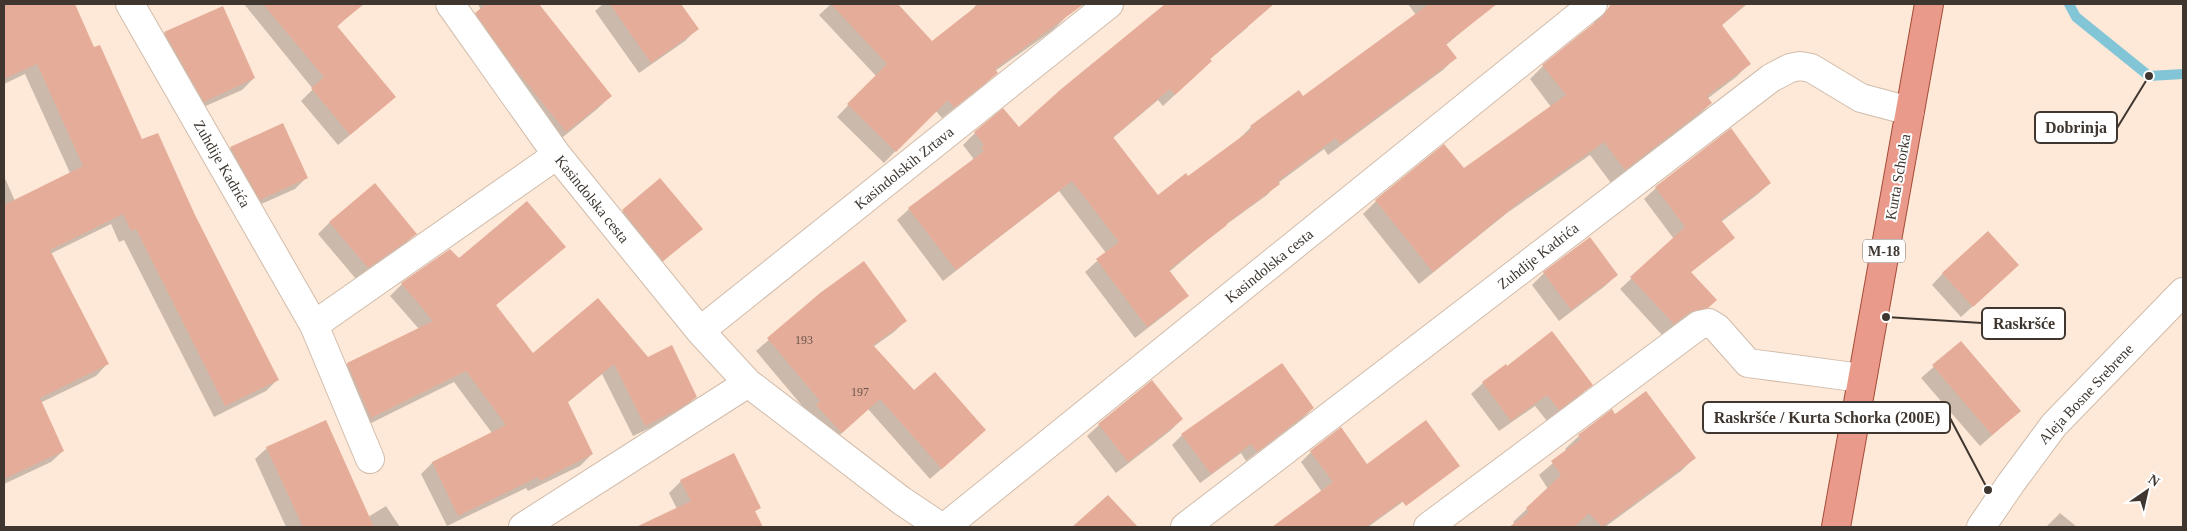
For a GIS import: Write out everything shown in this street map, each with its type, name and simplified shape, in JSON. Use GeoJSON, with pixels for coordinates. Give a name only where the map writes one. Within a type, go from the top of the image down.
{"type":"FeatureCollection","features":[{"type":"Feature","properties":{"kind":"main road","name":"Kurta Schorka"},"geometry":{"type":"LineString","coordinates":[[1836,527],[1929,4]]}},
{"type":"Feature","properties":{"kind":"main road"},"geometry":{"type":"LineString","coordinates":[[1842,499],[1848,527]]}},
{"type":"Feature","properties":{"kind":"street","name":"Zuhdije Kadrića"},"geometry":{"type":"LineString","coordinates":[[130,4],[314,325],[370,459]]}},
{"type":"Feature","properties":{"kind":"street","name":"Kasindolska cesta"},"geometry":{"type":"LineString","coordinates":[[450,4],[557,155],[700,331],[748,383],[902,501],[940,527]]}},
{"type":"Feature","properties":{"kind":"street","name":"Kasindolskih Zrtava"},"geometry":{"type":"LineString","coordinates":[[700,331],[1108,4]]}},
{"type":"Feature","properties":{"kind":"street","name":"Kasindolska cesta"},"geometry":{"type":"LineString","coordinates":[[945,527],[1593,4]]}},
{"type":"Feature","properties":{"kind":"street","name":"Zuhdije Kadrića"},"geometry":{"type":"LineString","coordinates":[[1185,527],[1771,78],[1790,68],[1800,66],[1811,68],[1861,98],[1910,111]]}},
{"type":"Feature","properties":{"kind":"street"},"geometry":{"type":"LineString","coordinates":[[314,325],[557,155]]}},
{"type":"Feature","properties":{"kind":"street","name":"Aleja Bosne Srebrene"},"geometry":{"type":"LineString","coordinates":[[1981,527],[2054,425],[2183,292]]}},
{"type":"Feature","properties":{"kind":"street"},"geometry":{"type":"LineString","coordinates":[[1428,527],[1699,325],[1709,323],[1717,328],[1748,363],[1861,378]]}},
{"type":"Feature","properties":{"kind":"street"},"geometry":{"type":"LineString","coordinates":[[523,527],[748,383]]}},
{"type":"Feature","properties":{"kind":"building"},"geometry":{"type":"Polygon","coordinates":[[[4,4],[75,4],[94,47],[100,45],[142,139],[158,133],[195,215],[279,380],[225,406],[136,229],[131,231],[123,214],[50,250],[109,364],[40,398],[64,451],[4,479],[4,205],[83,166],[37,64],[4,79],[4,4]]]}},
{"type":"Feature","properties":{"kind":"building"},"geometry":{"type":"Polygon","coordinates":[[[263,4],[364,4],[337,26],[396,97],[350,135],[311,88],[324,77],[263,4]]]}},
{"type":"Feature","properties":{"kind":"building"},"geometry":{"type":"Polygon","coordinates":[[[486,4],[539,4],[612,96],[566,132],[513,66],[475,13],[486,4]]]}},
{"type":"Feature","properties":{"kind":"building"},"geometry":{"type":"Polygon","coordinates":[[[610,4],[681,4],[699,29],[651,63],[610,4]]]}},
{"type":"Feature","properties":{"kind":"building"},"geometry":{"type":"Polygon","coordinates":[[[831,4],[898,4],[932,41],[979,4],[1084,4],[995,69],[998,73],[954,108],[948,100],[896,152],[847,104],[887,64],[831,4]]]}},
{"type":"Feature","properties":{"kind":"building"},"geometry":{"type":"Polygon","coordinates":[[[1165,4],[1274,4],[1210,59],[1212,61],[1175,95],[1170,89],[1113,137],[1158,195],[1186,173],[1188,176],[1252,129],[1250,126],[1299,90],[1303,96],[1429,4],[1497,4],[1446,44],[1457,58],[1340,144],[1336,138],[1278,181],[1280,184],[1169,270],[1189,296],[1147,327],[1096,259],[1119,242],[1072,181],[956,270],[908,208],[984,151],[981,148],[984,145],[974,132],[1003,108],[1019,127],[1060,90],[1165,4]]]}},
{"type":"Feature","properties":{"kind":"building"},"geometry":{"type":"Polygon","coordinates":[[[1611,4],[1746,4],[1722,25],[1751,64],[1707,96],[1712,103],[1625,170],[1604,142],[1522,200],[1433,272],[1375,200],[1444,144],[1464,168],[1566,95],[1542,65],[1603,16],[1611,4]]]}},
{"type":"Feature","properties":{"kind":"building"},"geometry":{"type":"Polygon","coordinates":[[[223,6],[255,78],[204,102],[164,32],[223,6]]]}},
{"type":"Feature","properties":{"kind":"building"},"geometry":{"type":"Polygon","coordinates":[[[283,123],[308,178],[260,200],[230,147],[283,123]]]}},
{"type":"Feature","properties":{"kind":"building"},"geometry":{"type":"Polygon","coordinates":[[[1731,128],[1771,183],[1721,220],[1735,238],[1691,272],[1717,300],[1708,308],[1690,312],[1674,324],[1630,277],[1685,227],[1655,187],[1731,128]]]}},
{"type":"Feature","properties":{"kind":"building"},"geometry":{"type":"Polygon","coordinates":[[[660,178],[703,229],[663,261],[622,210],[660,178]]]}},
{"type":"Feature","properties":{"kind":"building"},"geometry":{"type":"Polygon","coordinates":[[[375,183],[417,234],[368,268],[329,222],[375,183]]]}},
{"type":"Feature","properties":{"kind":"building"},"geometry":{"type":"Polygon","coordinates":[[[527,201],[566,247],[496,305],[533,353],[598,298],[648,357],[672,345],[697,397],[677,410],[645,426],[614,364],[568,402],[593,454],[540,481],[538,477],[458,516],[432,462],[506,425],[466,371],[371,418],[347,363],[433,321],[401,283],[450,249],[459,258],[527,201]]]}},
{"type":"Feature","properties":{"kind":"building"},"geometry":{"type":"Polygon","coordinates":[[[1988,231],[2019,265],[1973,307],[1942,273],[1988,231]]]}},
{"type":"Feature","properties":{"kind":"building"},"geometry":{"type":"Polygon","coordinates":[[[1590,237],[1618,275],[1571,310],[1543,272],[1590,237]]]}},
{"type":"Feature","properties":{"kind":"building"},"geometry":{"type":"Polygon","coordinates":[[[864,261],[907,321],[873,345],[914,390],[935,372],[986,430],[942,469],[880,399],[842,433],[816,405],[820,401],[767,338],[820,293],[864,261]]]}},
{"type":"Feature","properties":{"kind":"building"},"geometry":{"type":"Polygon","coordinates":[[[1552,331],[1593,385],[1559,410],[1547,395],[1511,421],[1482,382],[1506,364],[1507,366],[1552,331]]]}},
{"type":"Feature","properties":{"kind":"building"},"geometry":{"type":"Polygon","coordinates":[[[1961,341],[2021,411],[1992,435],[1932,365],[1961,341]]]}},
{"type":"Feature","properties":{"kind":"building"},"geometry":{"type":"Polygon","coordinates":[[[1282,363],[1314,408],[1257,452],[1251,444],[1211,474],[1181,434],[1282,363]]]}},
{"type":"Feature","properties":{"kind":"building"},"geometry":{"type":"Polygon","coordinates":[[[1152,380],[1183,419],[1128,462],[1098,424],[1152,380]]]}},
{"type":"Feature","properties":{"kind":"building"},"geometry":{"type":"Polygon","coordinates":[[[1646,391],[1696,458],[1602,527],[1589,513],[1574,527],[1509,527],[1529,512],[1526,508],[1561,475],[1551,461],[1581,439],[1578,435],[1612,409],[1615,414],[1646,391]]]}},
{"type":"Feature","properties":{"kind":"building"},"geometry":{"type":"Polygon","coordinates":[[[326,420],[374,527],[303,527],[266,447],[326,420]]]}},
{"type":"Feature","properties":{"kind":"building"},"geometry":{"type":"Polygon","coordinates":[[[1426,420],[1460,466],[1406,506],[1402,501],[1366,527],[1272,527],[1333,482],[1310,451],[1341,427],[1367,464],[1426,420]]]}},
{"type":"Feature","properties":{"kind":"building"},"geometry":{"type":"Polygon","coordinates":[[[734,453],[761,508],[755,511],[763,527],[636,527],[691,501],[680,480],[734,453]]]}},
{"type":"Feature","properties":{"kind":"building"},"geometry":{"type":"Polygon","coordinates":[[[1108,495],[1138,527],[1072,527],[1108,495]]]}},
{"type":"Feature","properties":{"kind":"waterway"},"geometry":{"type":"LineString","coordinates":[[2069,4],[2076,17],[2149,76],[2183,74]]}},
{"type":"Feature","properties":{"kind":"place","name":"Dobrinja"},"geometry":{"type":"Point","coordinates":[2149,76]}},
{"type":"Feature","properties":{"kind":"place","name":"Raskršće"},"geometry":{"type":"Point","coordinates":[1886,317]}},
{"type":"Feature","properties":{"kind":"place","name":"Raskršće / Kurta Schorka (200E)"},"geometry":{"type":"Point","coordinates":[1988,490]}}]}
